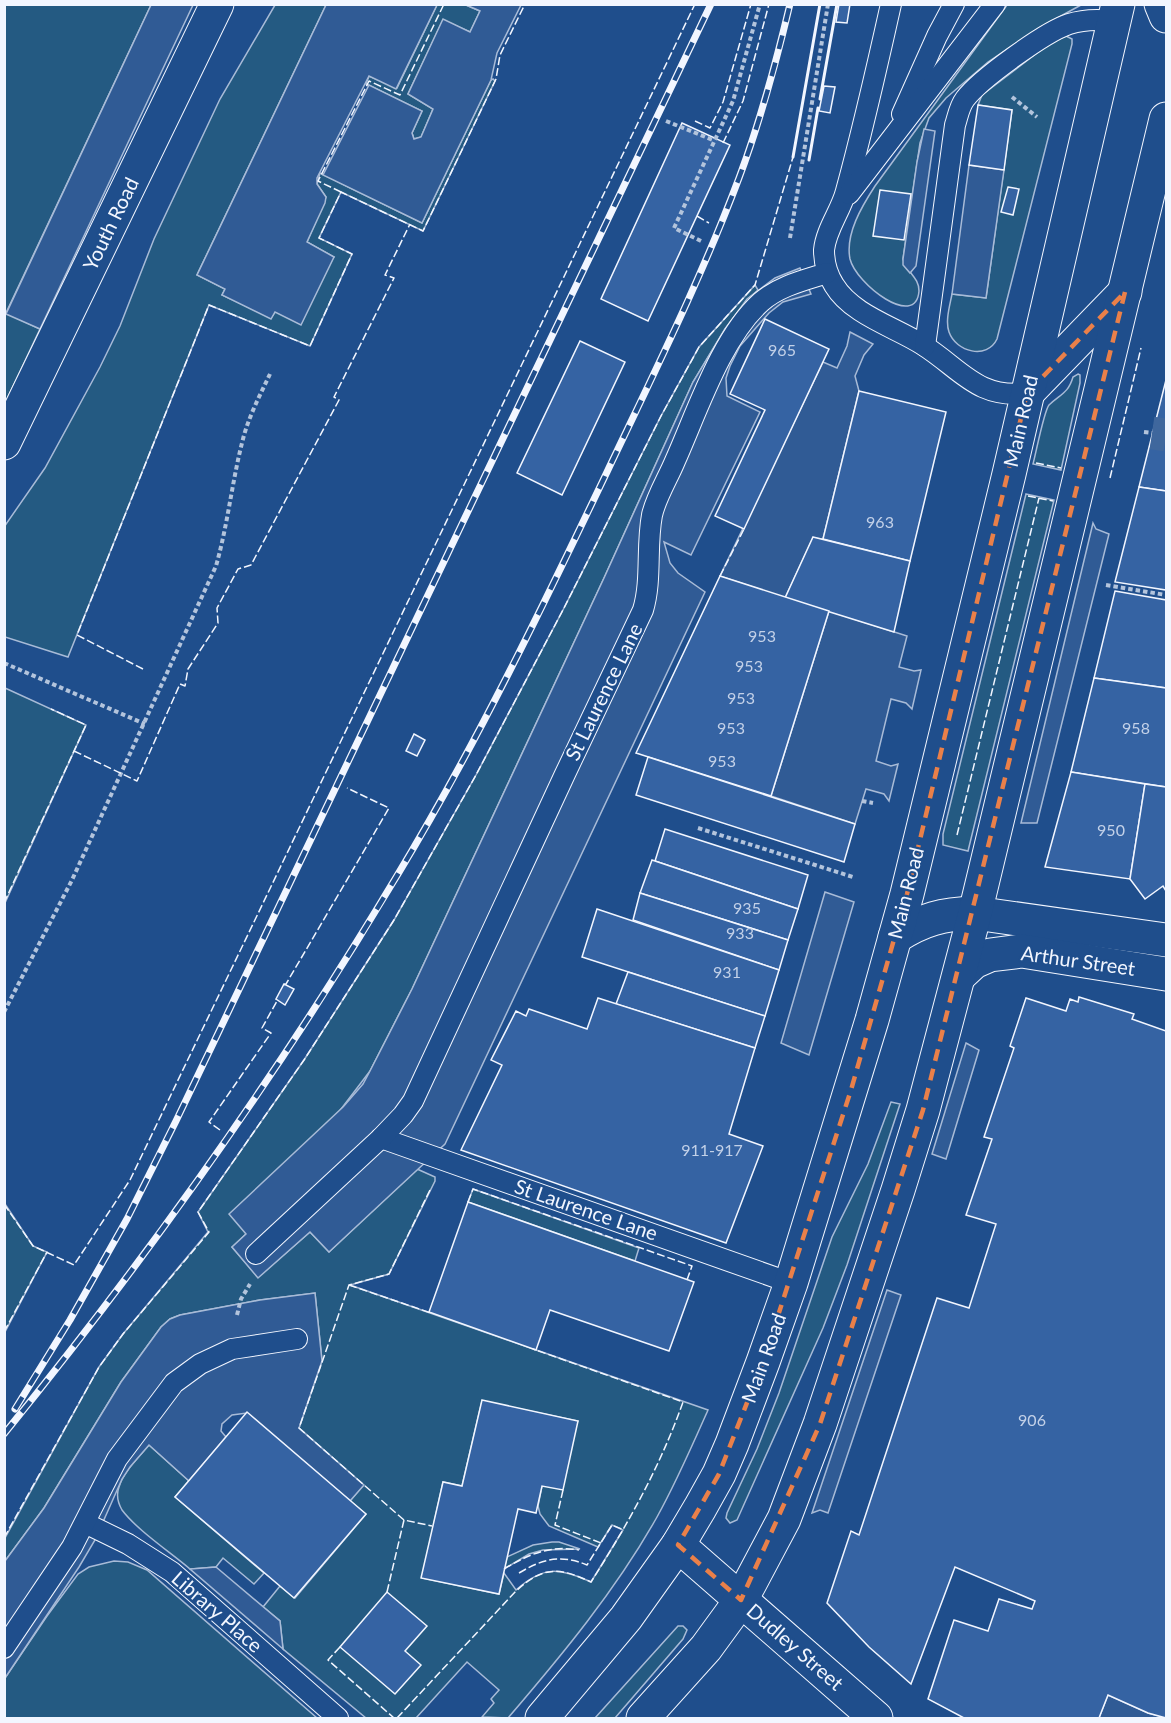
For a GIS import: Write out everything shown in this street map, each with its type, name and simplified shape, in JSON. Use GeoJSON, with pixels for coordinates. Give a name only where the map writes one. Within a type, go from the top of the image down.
{"type":"FeatureCollection","features":[{"type":"Feature","properties":{"kind":"main road","name":"Youth Road"},"geometry":{"type":"LineString","coordinates":[[4,443],[217,4]]}},
{"type":"Feature","properties":{"kind":"main road"},"geometry":{"type":"LineString","coordinates":[[1161,4],[1167,16]]}},
{"type":"Feature","properties":{"kind":"main road","name":"Main Road"},"geometry":{"type":"LineString","coordinates":[[542,1719],[615,1633],[678,1545],[719,1474],[764,1362],[851,1090],[895,937],[995,530],[1116,13]]}},
{"type":"Feature","properties":{"kind":"main road"},"geometry":{"type":"LineString","coordinates":[[643,1719],[706,1648],[741,1600],[784,1519],[820,1424],[905,1167],[960,975],[1125,292],[1156,211],[1167,119]]}},
{"type":"Feature","properties":{"kind":"main road"},"geometry":{"type":"LineString","coordinates":[[1027,393],[1125,292]]}},
{"type":"Feature","properties":{"kind":"main road","name":"Arthur Street"},"geometry":{"type":"LineString","coordinates":[[895,937],[914,925],[934,917],[975,913],[1167,940]]}},
{"type":"Feature","properties":{"kind":"main road","name":"Arthur Street"},"geometry":{"type":"LineString","coordinates":[[960,975],[974,962],[990,955],[1022,951],[1167,974]]}},
{"type":"Feature","properties":{"kind":"main road","name":"Dudley Street"},"geometry":{"type":"LineString","coordinates":[[678,1545],[876,1719]]}},
{"type":"Feature","properties":{"kind":"lane"},"geometry":{"type":"LineString","coordinates":[[844,201],[891,4]]}},
{"type":"Feature","properties":{"kind":"lane"},"geometry":{"type":"LineString","coordinates":[[888,143],[954,4]]}},
{"type":"Feature","properties":{"kind":"lane"},"geometry":{"type":"LineString","coordinates":[[995,4],[844,201],[828,233],[824,249],[827,273],[834,287],[855,307],[925,346],[984,389],[1002,394],[1027,393]]}},
{"type":"Feature","properties":{"kind":"lane"},"geometry":{"type":"LineString","coordinates":[[925,346],[955,125],[965,99],[988,77],[1041,37],[1058,28],[1116,13]]}},
{"type":"Feature","properties":{"kind":"lane","name":"St Laurence Lane"},"geometry":{"type":"LineString","coordinates":[[256,1254],[381,1138],[413,1101],[643,610],[647,591],[652,514],[721,359],[743,324],[767,297],[785,287],[827,273]]}},
{"type":"Feature","properties":{"kind":"lane","name":"St Laurence Lane"},"geometry":{"type":"LineString","coordinates":[[381,1138],[790,1283]]}},
{"type":"Feature","properties":{"kind":"lane"},"geometry":{"type":"LineString","coordinates":[[4,1648],[72,1547],[117,1459],[174,1383],[200,1364],[232,1349],[297,1339]]}},
{"type":"Feature","properties":{"kind":"lane","name":"Library Place"},"geometry":{"type":"LineString","coordinates":[[85,1523],[128,1544],[172,1572],[338,1719]]}},
{"type":"Feature","properties":{"kind":"path"},"geometry":{"type":"LineString","coordinates":[[701,241],[674,228],[733,101],[760,4]]}},
{"type":"Feature","properties":{"kind":"path"},"geometry":{"type":"LineString","coordinates":[[790,238],[828,4]]}},
{"type":"Feature","properties":{"kind":"path"},"geometry":{"type":"LineString","coordinates":[[1007,93],[1037,117]]}},
{"type":"Feature","properties":{"kind":"path"},"geometry":{"type":"LineString","coordinates":[[666,121],[713,141]]}},
{"type":"Feature","properties":{"kind":"path"},"geometry":{"type":"LineString","coordinates":[[4,1012],[72,880],[216,566],[224,538],[242,441],[249,419],[270,374]]}},
{"type":"Feature","properties":{"kind":"path"},"geometry":{"type":"LineString","coordinates":[[1144,432],[1152,433]]}},
{"type":"Feature","properties":{"kind":"path"},"geometry":{"type":"LineString","coordinates":[[1106,585],[1167,595]]}},
{"type":"Feature","properties":{"kind":"path"},"geometry":{"type":"LineString","coordinates":[[4,663],[145,724]]}},
{"type":"Feature","properties":{"kind":"path"},"geometry":{"type":"LineString","coordinates":[[862,801],[873,803]]}},
{"type":"Feature","properties":{"kind":"path"},"geometry":{"type":"LineString","coordinates":[[698,828],[853,877]]}},
{"type":"Feature","properties":{"kind":"path"},"geometry":{"type":"LineString","coordinates":[[232,1349],[237,1313],[245,1291],[253,1280],[256,1254]]}},
{"type":"Feature","properties":{"kind":"highlighted area"},"geometry":{"type":"Polygon","coordinates":[[[1125,292],[923,1110],[820,1424],[741,1600],[678,1545],[719,1474],[763,1362],[851,1090],[907,894],[1027,393],[1125,292]]]}},
{"type":"Feature","properties":{"kind":"shaded area"},"geometry":{"type":"Polygon","coordinates":[[[4,5],[151,5],[6,313],[40,329],[5,403],[4,5]]]}},
{"type":"Feature","properties":{"kind":"shaded area"},"geometry":{"type":"Polygon","coordinates":[[[151,5],[193,5],[40,329],[6,314],[151,5]]]}},
{"type":"Feature","properties":{"kind":"shaded area"},"geometry":{"type":"Polygon","coordinates":[[[275,5],[326,5],[197,275],[225,289],[222,295],[271,318],[334,257],[307,242],[326,197],[317,184],[320,173],[422,223],[491,80],[495,81],[423,231],[341,192],[319,238],[352,254],[310,346],[209,305],[68,657],[5,637],[4,527],[45,468],[100,367],[120,326],[154,239],[220,99],[275,5]]]}},
{"type":"Feature","properties":{"kind":"shaded area"},"geometry":{"type":"Polygon","coordinates":[[[326,5],[437,5],[396,89],[369,76],[317,178],[317,184],[326,197],[307,242],[334,257],[301,325],[275,312],[271,319],[222,295],[225,289],[197,275],[326,5]]]}},
{"type":"Feature","properties":{"kind":"shaded area"},"geometry":{"type":"Polygon","coordinates":[[[437,5],[466,5],[480,11],[470,32],[443,20],[408,94],[433,109],[421,137],[414,139],[412,133],[422,111],[366,84],[369,76],[397,88],[437,5]]]}},
{"type":"Feature","properties":{"kind":"shaded area"},"geometry":{"type":"Polygon","coordinates":[[[466,5],[521,5],[497,53],[491,80],[422,223],[323,175],[369,85],[422,111],[412,133],[414,139],[421,137],[433,109],[408,94],[443,19],[470,32],[480,11],[466,5]]]}},
{"type":"Feature","properties":{"kind":"shaded area"},"geometry":{"type":"Polygon","coordinates":[[[1007,5],[1081,5],[1039,28],[988,62],[946,98],[929,118],[920,143],[903,259],[917,282],[919,291],[915,302],[908,306],[897,305],[874,290],[855,269],[849,250],[852,230],[875,186],[1007,5]]]}},
{"type":"Feature","properties":{"kind":"shaded area"},"geometry":{"type":"Polygon","coordinates":[[[1066,36],[1072,39],[1072,44],[997,339],[986,350],[965,349],[953,339],[949,332],[948,313],[952,294],[986,298],[1012,110],[978,105],[982,95],[1050,43],[1066,36]]]}},
{"type":"Feature","properties":{"kind":"shaded area"},"geometry":{"type":"Polygon","coordinates":[[[924,129],[935,131],[916,266],[910,273],[903,265],[903,259],[924,129]]]}},
{"type":"Feature","properties":{"kind":"shaded area"},"geometry":{"type":"Polygon","coordinates":[[[969,165],[1004,170],[986,298],[952,294],[969,165]]]}},
{"type":"Feature","properties":{"kind":"shaded area"},"geometry":{"type":"Polygon","coordinates":[[[800,268],[811,294],[783,302],[769,313],[740,346],[730,366],[726,378],[727,396],[760,412],[691,555],[664,542],[670,563],[678,573],[705,592],[445,1144],[329,1252],[310,1232],[258,1278],[232,1247],[246,1234],[229,1214],[343,1107],[363,1084],[412,989],[693,382],[725,329],[747,299],[775,278],[800,268]]]}},
{"type":"Feature","properties":{"kind":"shaded area"},"geometry":{"type":"Polygon","coordinates":[[[755,285],[758,290],[747,300],[725,329],[693,382],[412,989],[370,1071],[246,1234],[232,1247],[258,1277],[310,1232],[329,1252],[417,1169],[435,1177],[435,1181],[389,1274],[350,1285],[708,1410],[664,1504],[641,1544],[606,1596],[568,1646],[508,1718],[482,1717],[494,1703],[491,1699],[499,1690],[467,1662],[416,1718],[366,1718],[283,1649],[280,1621],[263,1607],[280,1586],[295,1598],[366,1514],[350,1501],[363,1485],[299,1428],[322,1361],[315,1293],[260,1300],[180,1315],[170,1319],[161,1327],[121,1382],[44,1508],[5,1561],[5,1538],[99,1367],[123,1334],[208,1232],[198,1212],[304,1060],[394,920],[476,775],[661,416],[699,347],[755,285]],[[482,1401],[462,1486],[443,1482],[422,1578],[499,1594],[504,1573],[516,1590],[535,1577],[552,1571],[570,1574],[591,1582],[623,1530],[612,1525],[598,1547],[549,1526],[540,1514],[538,1506],[542,1486],[578,1421],[482,1401]]]}},
{"type":"Feature","properties":{"kind":"shaded area"},"geometry":{"type":"Polygon","coordinates":[[[850,332],[873,344],[864,355],[855,376],[859,391],[823,539],[813,538],[785,598],[720,576],[823,362],[837,368],[847,346],[850,332]]]}},
{"type":"Feature","properties":{"kind":"shaded area"},"geometry":{"type":"Polygon","coordinates":[[[1078,374],[1080,383],[1061,470],[1033,464],[1049,405],[1066,390],[1073,377],[1078,374]]]}},
{"type":"Feature","properties":{"kind":"shaded area"},"geometry":{"type":"Polygon","coordinates":[[[1026,494],[1054,500],[968,851],[943,845],[943,834],[1026,494]]]}},
{"type":"Feature","properties":{"kind":"shaded area"},"geometry":{"type":"Polygon","coordinates":[[[1093,523],[1096,529],[1109,534],[1037,823],[1021,823],[1093,523]]]}},
{"type":"Feature","properties":{"kind":"shaded area"},"geometry":{"type":"Polygon","coordinates":[[[829,611],[907,636],[899,667],[914,671],[921,670],[912,709],[906,703],[891,699],[876,761],[891,766],[898,764],[889,801],[884,794],[866,789],[855,824],[771,796],[829,611]]]}},
{"type":"Feature","properties":{"kind":"shaded area"},"geometry":{"type":"Polygon","coordinates":[[[5,688],[86,725],[5,903],[5,688]]]}},
{"type":"Feature","properties":{"kind":"shaded area"},"geometry":{"type":"Polygon","coordinates":[[[825,892],[854,902],[809,1055],[781,1043],[825,892]]]}},
{"type":"Feature","properties":{"kind":"shaded area"},"geometry":{"type":"Polygon","coordinates":[[[966,1043],[979,1050],[946,1159],[932,1154],[966,1043]]]}},
{"type":"Feature","properties":{"kind":"shaded area"},"geometry":{"type":"Polygon","coordinates":[[[891,1102],[900,1104],[847,1265],[823,1328],[737,1520],[730,1523],[726,1518],[727,1513],[757,1449],[779,1393],[832,1237],[868,1164],[891,1102]]]}},
{"type":"Feature","properties":{"kind":"shaded area"},"geometry":{"type":"Polygon","coordinates":[[[473,1189],[639,1248],[635,1261],[468,1202],[473,1189]]]}},
{"type":"Feature","properties":{"kind":"shaded area"},"geometry":{"type":"Polygon","coordinates":[[[5,1204],[33,1246],[47,1252],[5,1332],[5,1204]]]}},
{"type":"Feature","properties":{"kind":"shaded area"},"geometry":{"type":"Polygon","coordinates":[[[887,1290],[901,1295],[828,1513],[820,1510],[812,1513],[887,1290]]]}},
{"type":"Feature","properties":{"kind":"shaded area"},"geometry":{"type":"Polygon","coordinates":[[[315,1293],[322,1361],[299,1428],[364,1485],[350,1501],[247,1413],[232,1415],[222,1424],[221,1431],[226,1437],[189,1481],[149,1445],[122,1479],[95,1540],[5,1678],[5,1561],[44,1508],[121,1382],[161,1327],[170,1319],[180,1315],[260,1300],[315,1293]]]}},
{"type":"Feature","properties":{"kind":"shaded area"},"geometry":{"type":"Polygon","coordinates":[[[149,1445],[189,1481],[175,1497],[264,1573],[254,1584],[223,1558],[216,1567],[190,1569],[128,1518],[119,1502],[118,1490],[124,1476],[149,1445]]]}},
{"type":"Feature","properties":{"kind":"shaded area"},"geometry":{"type":"Polygon","coordinates":[[[552,1542],[580,1549],[543,1550],[529,1554],[504,1569],[507,1557],[533,1545],[552,1542]]]}},
{"type":"Feature","properties":{"kind":"shaded area"},"geometry":{"type":"Polygon","coordinates":[[[114,1561],[128,1562],[147,1570],[317,1718],[5,1718],[5,1678],[47,1616],[78,1574],[89,1567],[114,1561]]]}},
{"type":"Feature","properties":{"kind":"shaded area"},"geometry":{"type":"Polygon","coordinates":[[[216,1567],[280,1621],[283,1649],[190,1569],[216,1567]]]}},
{"type":"Feature","properties":{"kind":"shaded area"},"geometry":{"type":"Polygon","coordinates":[[[678,1626],[683,1626],[687,1630],[683,1639],[615,1718],[595,1718],[678,1626]]]}},
{"type":"Feature","properties":{"kind":"shaded area"},"geometry":{"type":"Polygon","coordinates":[[[1108,1695],[1148,1713],[1166,1718],[1099,1718],[1108,1695]]]}},
{"type":"Feature","properties":{"kind":"building"},"geometry":{"type":"Polygon","coordinates":[[[839,4],[850,4],[847,23],[836,22],[839,4]]]}},
{"type":"Feature","properties":{"kind":"building"},"geometry":{"type":"Polygon","coordinates":[[[824,86],[835,87],[830,113],[819,111],[824,86]]]}},
{"type":"Feature","properties":{"kind":"building"},"geometry":{"type":"Polygon","coordinates":[[[978,105],[1012,110],[1004,170],[969,165],[978,105]]]}},
{"type":"Feature","properties":{"kind":"building"},"geometry":{"type":"Polygon","coordinates":[[[682,123],[730,145],[648,321],[601,299],[682,123]]]}},
{"type":"Feature","properties":{"kind":"building"},"geometry":{"type":"Polygon","coordinates":[[[1008,187],[1019,189],[1013,215],[1001,212],[1008,187]]]}},
{"type":"Feature","properties":{"kind":"building"},"geometry":{"type":"Polygon","coordinates":[[[880,190],[911,194],[904,240],[873,236],[880,190]]]}},
{"type":"Feature","properties":{"kind":"building"},"geometry":{"type":"Polygon","coordinates":[[[765,319],[829,349],[744,529],[715,516],[765,410],[730,394],[765,319]]]}},
{"type":"Feature","properties":{"kind":"building"},"geometry":{"type":"Polygon","coordinates":[[[580,341],[625,362],[562,495],[517,473],[580,341]]]}},
{"type":"Feature","properties":{"kind":"building"},"geometry":{"type":"Polygon","coordinates":[[[1166,380],[1166,491],[1139,487],[1166,380]]]}},
{"type":"Feature","properties":{"kind":"building"},"geometry":{"type":"Polygon","coordinates":[[[859,391],[946,412],[910,561],[823,539],[859,391]]]}},
{"type":"Feature","properties":{"kind":"building"},"geometry":{"type":"Polygon","coordinates":[[[1139,487],[1166,491],[1166,590],[1115,582],[1139,487]]]}},
{"type":"Feature","properties":{"kind":"building"},"geometry":{"type":"Polygon","coordinates":[[[813,537],[910,561],[894,632],[785,598],[813,537]]]}},
{"type":"Feature","properties":{"kind":"building"},"geometry":{"type":"Polygon","coordinates":[[[720,576],[829,611],[771,796],[636,753],[720,576]]]}},
{"type":"Feature","properties":{"kind":"building"},"geometry":{"type":"Polygon","coordinates":[[[1115,591],[1166,600],[1166,688],[1094,678],[1115,591]]]}},
{"type":"Feature","properties":{"kind":"building"},"geometry":{"type":"Polygon","coordinates":[[[1094,678],[1166,688],[1166,787],[1071,772],[1094,678]]]}},
{"type":"Feature","properties":{"kind":"building"},"geometry":{"type":"Polygon","coordinates":[[[414,734],[425,740],[417,756],[406,751],[414,734]]]}},
{"type":"Feature","properties":{"kind":"building"},"geometry":{"type":"Polygon","coordinates":[[[648,757],[855,824],[844,862],[636,795],[648,757]]]}},
{"type":"Feature","properties":{"kind":"building"},"geometry":{"type":"Polygon","coordinates":[[[1071,772],[1145,784],[1130,879],[1045,867],[1071,772]]]}},
{"type":"Feature","properties":{"kind":"building"},"geometry":{"type":"Polygon","coordinates":[[[1145,784],[1166,787],[1166,891],[1163,886],[1145,899],[1130,879],[1145,784]]]}},
{"type":"Feature","properties":{"kind":"building"},"geometry":{"type":"Polygon","coordinates":[[[665,829],[808,875],[798,909],[655,861],[665,829]]]}},
{"type":"Feature","properties":{"kind":"building"},"geometry":{"type":"Polygon","coordinates":[[[652,860],[798,909],[788,940],[640,893],[652,860]]]}},
{"type":"Feature","properties":{"kind":"building"},"geometry":{"type":"Polygon","coordinates":[[[640,893],[788,940],[779,970],[633,920],[640,893]]]}},
{"type":"Feature","properties":{"kind":"building"},"geometry":{"type":"Polygon","coordinates":[[[597,909],[779,970],[765,1016],[582,957],[597,909]]]}},
{"type":"Feature","properties":{"kind":"building"},"geometry":{"type":"Polygon","coordinates":[[[628,972],[765,1016],[755,1048],[616,1004],[628,972]]]}},
{"type":"Feature","properties":{"kind":"building"},"geometry":{"type":"Polygon","coordinates":[[[284,984],[294,989],[285,1005],[276,999],[284,984]]]}},
{"type":"Feature","properties":{"kind":"building"},"geometry":{"type":"Polygon","coordinates":[[[1079,997],[1134,1014],[1132,1019],[1166,1031],[1166,1718],[1148,1713],[1108,1695],[1099,1718],[964,1718],[928,1699],[954,1620],[988,1631],[999,1599],[1032,1609],[1035,1601],[955,1567],[911,1684],[869,1647],[827,1603],[851,1531],[859,1535],[937,1298],[969,1308],[996,1224],[966,1215],[992,1139],[984,1137],[1014,1048],[1010,1046],[1026,998],[1066,1011],[1070,999],[1078,1002],[1079,997]]]}},
{"type":"Feature","properties":{"kind":"building"},"geometry":{"type":"Polygon","coordinates":[[[598,998],[755,1048],[729,1134],[763,1146],[726,1243],[461,1150],[502,1065],[491,1060],[516,1011],[526,1016],[529,1009],[587,1029],[598,998]]]}},
{"type":"Feature","properties":{"kind":"building"},"geometry":{"type":"Polygon","coordinates":[[[468,1202],[694,1282],[669,1351],[550,1310],[536,1350],[429,1312],[468,1202]]]}},
{"type":"Feature","properties":{"kind":"building"},"geometry":{"type":"Polygon","coordinates":[[[482,1400],[578,1421],[563,1490],[542,1486],[536,1513],[518,1509],[499,1594],[421,1578],[443,1482],[462,1486],[482,1400]]]}},
{"type":"Feature","properties":{"kind":"building"},"geometry":{"type":"Polygon","coordinates":[[[247,1412],[366,1514],[294,1598],[175,1497],[247,1412]]]}},
{"type":"Feature","properties":{"kind":"building"},"geometry":{"type":"Polygon","coordinates":[[[387,1592],[427,1626],[405,1651],[421,1665],[395,1694],[340,1647],[387,1592]]]}},
{"type":"Feature","properties":{"kind":"tunnel"},"geometry":{"type":"LineString","coordinates":[[1152,433],[1166,435]]}},
{"type":"Feature","properties":{"kind":"railway"},"geometry":{"type":"LineString","coordinates":[[15,1409],[70,1320],[127,1219],[176,1121],[711,4]]}},
{"type":"Feature","properties":{"kind":"railway"},"geometry":{"type":"LineString","coordinates":[[4,1434],[161,1231],[260,1091],[398,874],[454,776],[558,574],[693,290],[754,135],[790,4]]}},
{"type":"Feature","properties":{"kind":"fence"},"geometry":{"type":"LineString","coordinates":[[341,192],[318,181],[369,81],[400,95],[444,4]]}},
{"type":"Feature","properties":{"kind":"fence"},"geometry":{"type":"LineString","coordinates":[[143,669],[77,635],[209,305],[310,346],[352,254],[319,238],[341,192],[423,231],[496,79],[500,55],[525,4]]}},
{"type":"Feature","properties":{"kind":"fence"},"geometry":{"type":"LineString","coordinates":[[4,1204],[33,1246],[74,1265],[130,1180],[695,4]]}},
{"type":"Feature","properties":{"kind":"fence"},"geometry":{"type":"LineString","coordinates":[[695,121],[710,128],[723,102],[751,4]]}},
{"type":"Feature","properties":{"kind":"fence"},"geometry":{"type":"LineString","coordinates":[[723,143],[743,101],[769,4]]}},
{"type":"Feature","properties":{"kind":"fence"},"geometry":{"type":"LineString","coordinates":[[4,1538],[99,1367],[123,1334],[209,1232],[198,1212],[304,1060],[394,920],[476,775],[661,416],[699,347],[755,285],[793,157]]}},
{"type":"Feature","properties":{"kind":"fence"},"geometry":{"type":"LineString","coordinates":[[697,216],[709,223]]}},
{"type":"Feature","properties":{"kind":"fence"},"geometry":{"type":"LineString","coordinates":[[74,751],[137,781],[180,684],[185,686],[188,669],[218,623],[217,608],[238,569],[251,565],[339,400],[334,397],[394,278],[385,275],[410,224]]}},
{"type":"Feature","properties":{"kind":"fence"},"geometry":{"type":"LineString","coordinates":[[1110,478],[1141,348]]}},
{"type":"Feature","properties":{"kind":"fence"},"geometry":{"type":"LineString","coordinates":[[1036,463],[1061,468]]}},
{"type":"Feature","properties":{"kind":"fence"},"geometry":{"type":"LineString","coordinates":[[1028,496],[1053,501]]}},
{"type":"Feature","properties":{"kind":"fence"},"geometry":{"type":"LineString","coordinates":[[957,835],[1039,498]]}},
{"type":"Feature","properties":{"kind":"fence"},"geometry":{"type":"LineString","coordinates":[[720,576],[744,529]]}},
{"type":"Feature","properties":{"kind":"fence"},"geometry":{"type":"LineString","coordinates":[[4,903],[86,725],[51,709]]}},
{"type":"Feature","properties":{"kind":"fence"},"geometry":{"type":"LineString","coordinates":[[283,985],[286,984],[389,808],[347,788]]}},
{"type":"Feature","properties":{"kind":"fence"},"geometry":{"type":"LineString","coordinates":[[220,1130],[209,1122],[271,1033],[262,1028],[276,999]]}},
{"type":"Feature","properties":{"kind":"fence"},"geometry":{"type":"LineString","coordinates":[[468,1202],[473,1189],[692,1266],[687,1280]]}},
{"type":"Feature","properties":{"kind":"fence"},"geometry":{"type":"LineString","coordinates":[[430,1190],[389,1274],[349,1285],[299,1428],[404,1520],[432,1526]]}},
{"type":"Feature","properties":{"kind":"fence"},"geometry":{"type":"LineString","coordinates":[[4,1332],[47,1252]]}},
{"type":"Feature","properties":{"kind":"fence"},"geometry":{"type":"LineString","coordinates":[[349,1285],[431,1313]]}},
{"type":"Feature","properties":{"kind":"fence"},"geometry":{"type":"LineString","coordinates":[[397,1718],[526,1583],[543,1573],[552,1572],[570,1574],[591,1582],[642,1495],[683,1402],[533,1349]]}},
{"type":"Feature","properties":{"kind":"fence"},"geometry":{"type":"LineString","coordinates":[[563,1490],[555,1525],[601,1543]]}},
{"type":"Feature","properties":{"kind":"fence"},"geometry":{"type":"LineString","coordinates":[[387,1592],[404,1520]]}},
{"type":"Feature","properties":{"kind":"fence"},"geometry":{"type":"LineString","coordinates":[[519,1573],[544,1561],[560,1559],[587,1565],[612,1525],[624,1530]]}},
{"type":"Feature","properties":{"kind":"fence"},"geometry":{"type":"LineString","coordinates":[[504,1569],[540,1552],[559,1549],[579,1550]]}},
{"type":"Feature","properties":{"kind":"fence"},"geometry":{"type":"LineString","coordinates":[[340,1647],[328,1660],[394,1718]]}},
{"type":"Feature","properties":{"kind":"wall"},"geometry":{"type":"LineString","coordinates":[[793,157],[820,4]]}},
{"type":"Feature","properties":{"kind":"wall"},"geometry":{"type":"LineString","coordinates":[[820,99],[837,4]]}},
{"type":"Feature","properties":{"kind":"wall"},"geometry":{"type":"LineString","coordinates":[[809,160],[818,108]]}}]}
